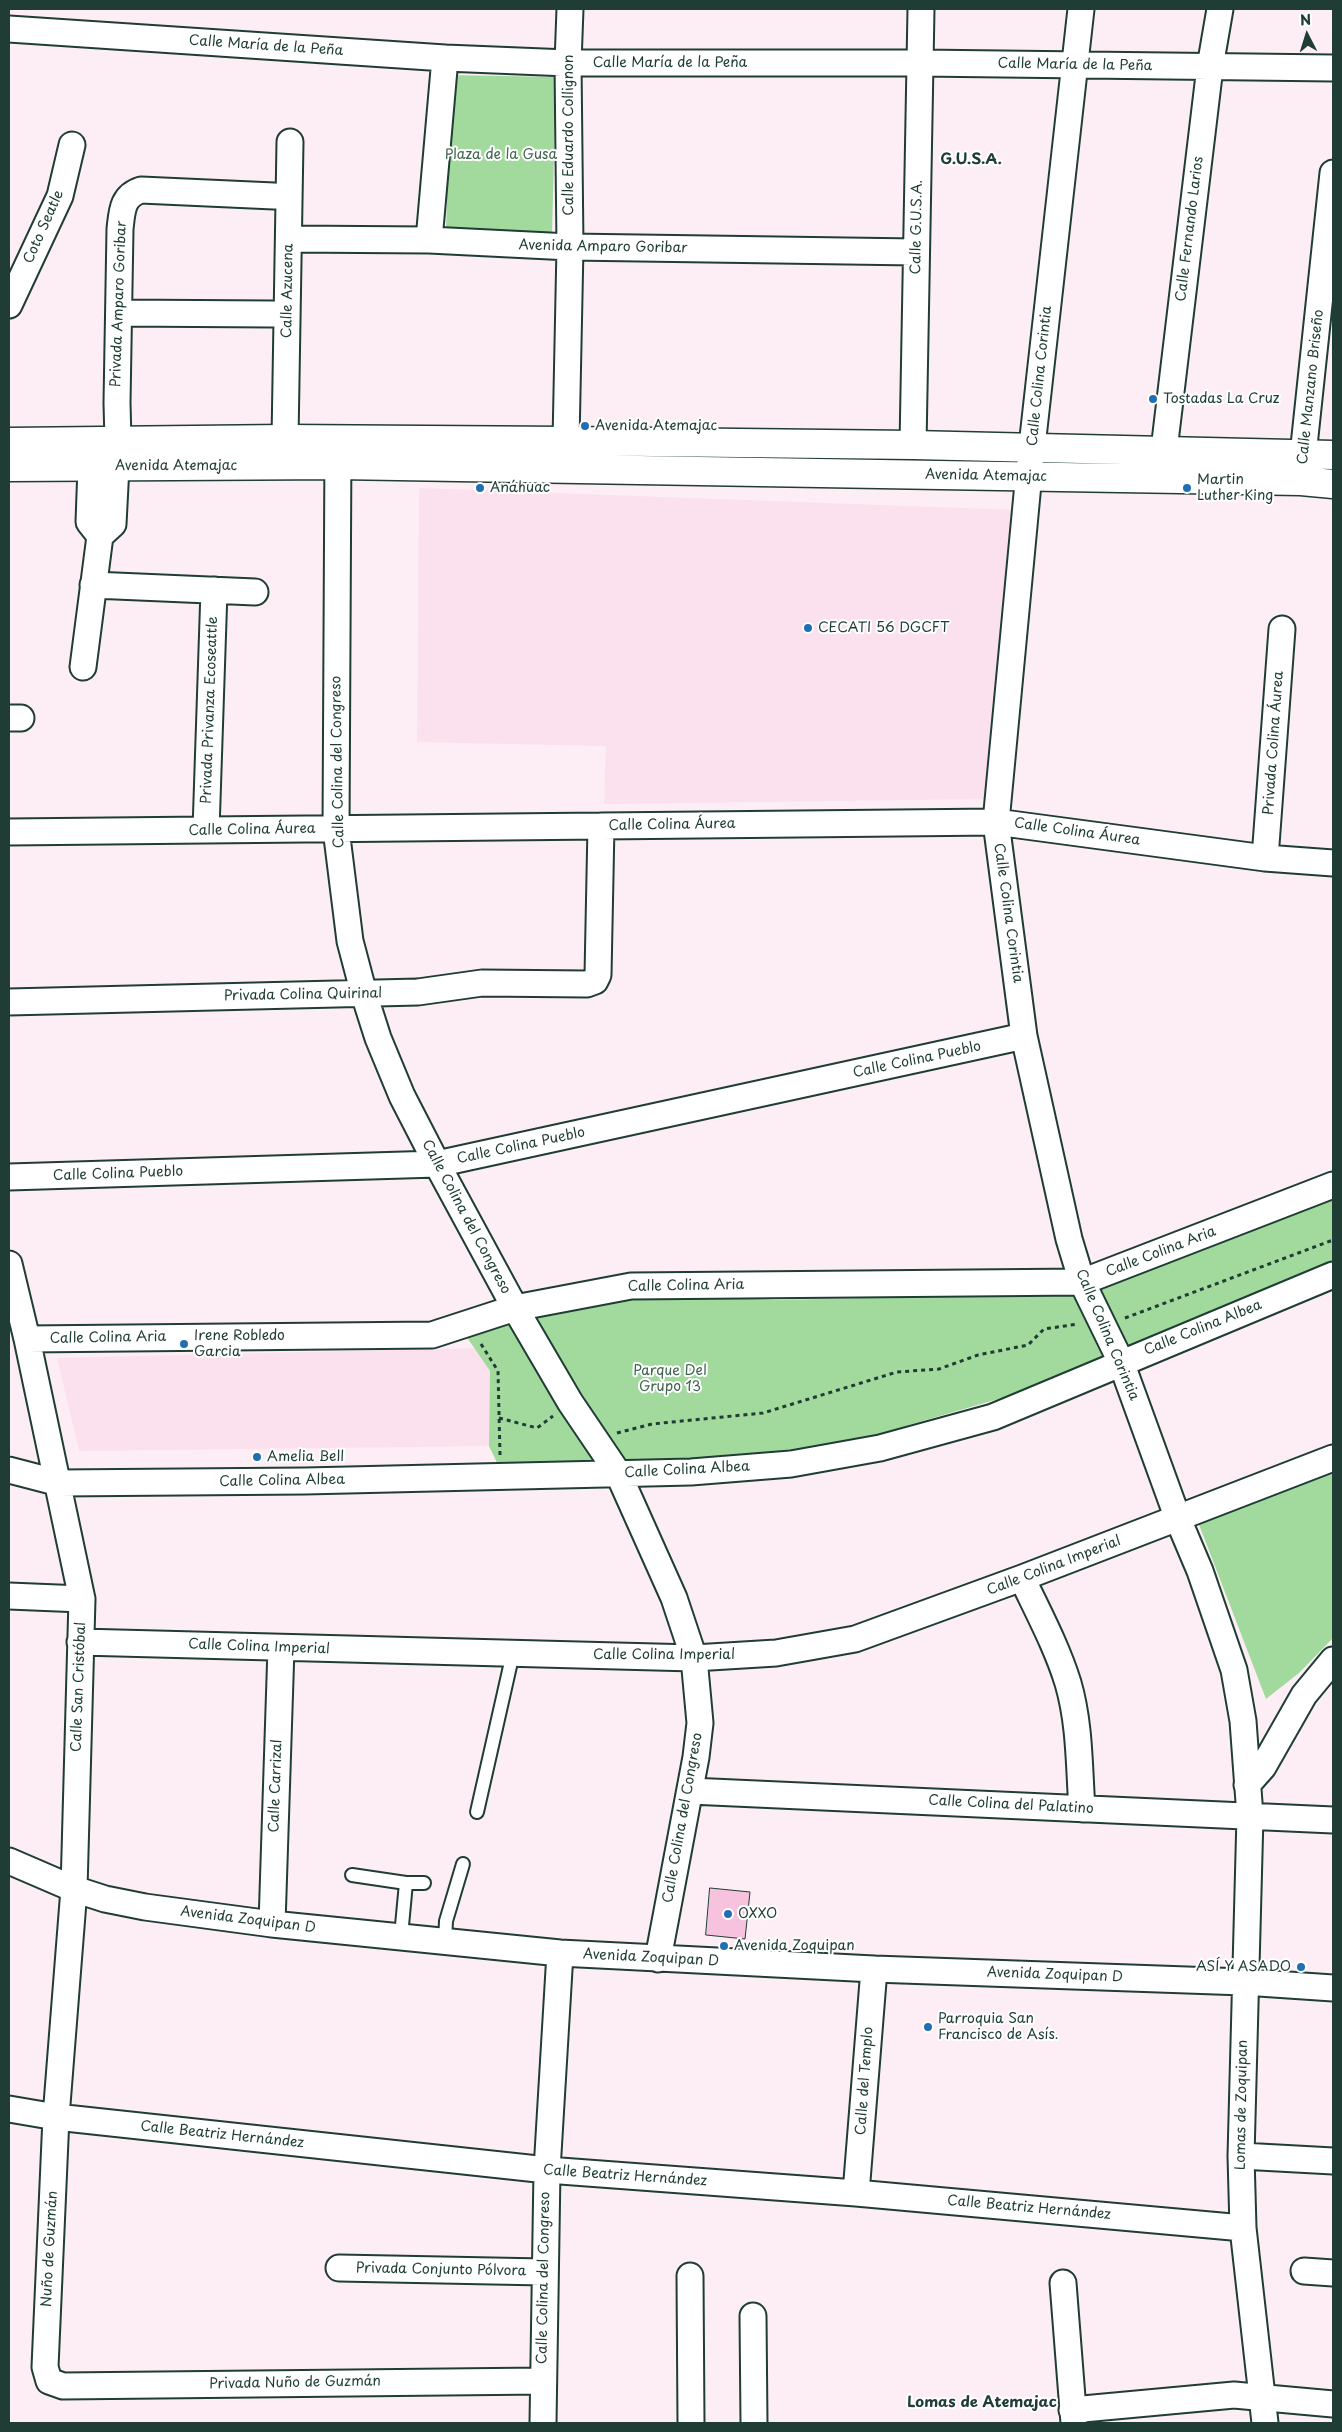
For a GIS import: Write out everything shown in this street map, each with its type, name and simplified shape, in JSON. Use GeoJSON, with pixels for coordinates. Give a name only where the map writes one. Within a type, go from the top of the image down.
{"type":"FeatureCollection","features":[{"type":"Feature","properties":{"kind":"main road","name":"Avenida Atemajac"},"geometry":{"type":"LineString","coordinates":[[9,467],[285,439],[338,452],[1029,476],[1301,481],[1333,484]]}},
{"type":"Feature","properties":{"kind":"main road","name":"Avenida Atemajac"},"geometry":{"type":"LineString","coordinates":[[9,442],[108,458],[338,452],[566,441],[1032,447],[1333,455]]}},
{"type":"Feature","properties":{"kind":"street","name":"Calle Eduardo Collignon"},"geometry":{"type":"LineString","coordinates":[[566,441],[570,247],[568,63],[570,9]]}},
{"type":"Feature","properties":{"kind":"street","name":"Calle G.U.S.A."},"geometry":{"type":"LineString","coordinates":[[913,445],[921,9]]}},
{"type":"Feature","properties":{"kind":"street","name":"Calle Colina Corintia"},"geometry":{"type":"LineString","coordinates":[[1081,9],[1032,447],[996,822],[1024,1036],[1069,1239],[1082,1282],[1121,1362],[1178,1519],[1200,1571],[1234,1670],[1243,1722],[1247,1785]]}},
{"type":"Feature","properties":{"kind":"street","name":"Calle Fernando Larios"},"geometry":{"type":"LineString","coordinates":[[1164,450],[1210,67],[1220,9]]}},
{"type":"Feature","properties":{"kind":"street","name":"Calle María de la Peña"},"geometry":{"type":"LineString","coordinates":[[9,29],[445,58],[568,63],[920,63],[1333,68]]}},
{"type":"Feature","properties":{"kind":"street"},"geometry":{"type":"LineString","coordinates":[[429,240],[445,58]]}},
{"type":"Feature","properties":{"kind":"street","name":"Calle Azucena"},"geometry":{"type":"LineString","coordinates":[[285,439],[290,239],[290,142]]}},
{"type":"Feature","properties":{"kind":"street","name":"Coto Seatle"},"geometry":{"type":"LineString","coordinates":[[9,305],[60,196],[72,145]]}},
{"type":"Feature","properties":{"kind":"street","name":"Calle Manzano Briseño"},"geometry":{"type":"LineString","coordinates":[[1301,481],[1326,314],[1333,173]]}},
{"type":"Feature","properties":{"kind":"street","name":"Privada Amparo Goribar"},"geometry":{"type":"LineString","coordinates":[[93,585],[100,536],[89,522],[108,458],[117,402],[120,229],[124,202],[132,192],[141,190],[274,196]]}},
{"type":"Feature","properties":{"kind":"street","name":"Avenida Amparo Goribar"},"geometry":{"type":"LineString","coordinates":[[290,239],[429,240],[570,247],[916,252]]}},
{"type":"Feature","properties":{"kind":"street"},"geometry":{"type":"LineString","coordinates":[[119,313],[273,314]]}},
{"type":"Feature","properties":{"kind":"street","name":"Calle Colina del Congreso"},"geometry":{"type":"LineString","coordinates":[[338,452],[336,829],[350,941],[364,994],[378,1038],[399,1088],[437,1164],[515,1308],[570,1402],[618,1473],[674,1598],[694,1658],[700,1723],[690,1791],[658,1959]]}},
{"type":"Feature","properties":{"kind":"street"},"geometry":{"type":"LineString","coordinates":[[83,667],[93,585],[256,592]]}},
{"type":"Feature","properties":{"kind":"street","name":"Privada Privanza Ecoseattle"},"geometry":{"type":"LineString","coordinates":[[206,830],[214,590]]}},
{"type":"Feature","properties":{"kind":"street","name":"Privada Colina Áurea"},"geometry":{"type":"LineString","coordinates":[[1265,858],[1282,629]]}},
{"type":"Feature","properties":{"kind":"street","name":"Calle Colina Áurea"},"geometry":{"type":"LineString","coordinates":[[9,832],[996,822],[1265,858],[1333,863]]}},
{"type":"Feature","properties":{"kind":"street","name":"Privada Colina Quirinal"},"geometry":{"type":"LineString","coordinates":[[9,1002],[418,992],[482,983],[588,984],[595,981],[598,975],[600,826]]}},
{"type":"Feature","properties":{"kind":"street","name":"Calle Colina Pueblo"},"geometry":{"type":"LineString","coordinates":[[9,1177],[437,1164],[1024,1036]]}},
{"type":"Feature","properties":{"kind":"street","name":"Calle Colina Aria"},"geometry":{"type":"LineString","coordinates":[[27,1339],[432,1335],[515,1308],[631,1286],[1082,1282],[1333,1185]]}},
{"type":"Feature","properties":{"kind":"street","name":"Calle San Cristóbal"},"geometry":{"type":"LineString","coordinates":[[9,1264],[59,1483],[82,1599],[74,1889],[56,2117]]}},
{"type":"Feature","properties":{"kind":"street","name":"Calle Colina Albea"},"geometry":{"type":"LineString","coordinates":[[9,1470],[59,1483],[305,1482],[691,1472],[791,1464],[880,1448],[993,1417],[1333,1274]]}},
{"type":"Feature","properties":{"kind":"street","name":"Calle Colina Imperial"},"geometry":{"type":"LineString","coordinates":[[80,1642],[694,1658],[776,1653],[855,1639],[1178,1519],[1333,1458]]}},
{"type":"Feature","properties":{"kind":"street"},"geometry":{"type":"LineString","coordinates":[[1022,1578],[1049,1634],[1068,1684],[1078,1737],[1082,1809]]}},
{"type":"Feature","properties":{"kind":"street"},"geometry":{"type":"LineString","coordinates":[[9,1596],[82,1599]]}},
{"type":"Feature","properties":{"kind":"street","name":"Calle Carrizal"},"geometry":{"type":"LineString","coordinates":[[272,1924],[281,1648]]}},
{"type":"Feature","properties":{"kind":"street"},"geometry":{"type":"LineString","coordinates":[[1247,1785],[1263,1767],[1304,1695],[1333,1660]]}},
{"type":"Feature","properties":{"kind":"street","name":"Lomas de Zoquipan"},"geometry":{"type":"LineString","coordinates":[[1247,1785],[1250,1816],[1244,1982],[1241,2156],[1243,2228],[1265,2423]]}},
{"type":"Feature","properties":{"kind":"street","name":"Calle Colina del Palatino"},"geometry":{"type":"LineString","coordinates":[[690,1791],[1333,1820]]}},
{"type":"Feature","properties":{"kind":"street","name":"Avenida Zoquipan D"},"geometry":{"type":"LineString","coordinates":[[9,1861],[74,1889],[105,1899],[145,1907],[272,1924],[560,1953],[874,1969],[1244,1982],[1333,1988]]}},
{"type":"Feature","properties":{"kind":"street","name":"Calle Colina del Congreso"},"geometry":{"type":"LineString","coordinates":[[542,2423],[547,2170],[560,1953]]}},
{"type":"Feature","properties":{"kind":"street","name":"Calle del Templo"},"geometry":{"type":"LineString","coordinates":[[856,2193],[874,1969]]}},
{"type":"Feature","properties":{"kind":"street","name":"Calle Beatriz Hernández"},"geometry":{"type":"LineString","coordinates":[[9,2110],[56,2117],[547,2170],[856,2193],[1243,2228]]}},
{"type":"Feature","properties":{"kind":"street","name":"Nuño de Guzmán"},"geometry":{"type":"LineString","coordinates":[[49,2381],[45,2367],[56,2117]]}},
{"type":"Feature","properties":{"kind":"street"},"geometry":{"type":"LineString","coordinates":[[1241,2156],[1333,2161]]}},
{"type":"Feature","properties":{"kind":"street","name":"Privada Conjunto Pólvora"},"geometry":{"type":"LineString","coordinates":[[339,2268],[544,2272]]}},
{"type":"Feature","properties":{"kind":"street"},"geometry":{"type":"LineString","coordinates":[[1304,2271],[1333,2272]]}},
{"type":"Feature","properties":{"kind":"street"},"geometry":{"type":"LineString","coordinates":[[690,2276],[691,2423]]}},
{"type":"Feature","properties":{"kind":"street"},"geometry":{"type":"LineString","coordinates":[[1063,2283],[1073,2417],[1234,2395],[1333,2404]]}},
{"type":"Feature","properties":{"kind":"street"},"geometry":{"type":"LineString","coordinates":[[753,2316],[754,2423]]}},
{"type":"Feature","properties":{"kind":"street","name":"Privada Nuño de Guzmán"},"geometry":{"type":"LineString","coordinates":[[49,2381],[63,2386],[542,2381]]}},
{"type":"Feature","properties":{"kind":"lane"},"geometry":{"type":"LineString","coordinates":[[477,1812],[513,1653]]}},
{"type":"Feature","properties":{"kind":"lane"},"geometry":{"type":"LineString","coordinates":[[445,1941],[446,1921],[463,1864]]}},
{"type":"Feature","properties":{"kind":"lane"},"geometry":{"type":"LineString","coordinates":[[352,1875],[406,1883],[424,1883]]}},
{"type":"Feature","properties":{"kind":"lane"},"geometry":{"type":"LineString","coordinates":[[401,1936],[406,1883]]}},
{"type":"Feature","properties":{"kind":"path"},"geometry":{"type":"LineString","coordinates":[[607,1436],[652,1424],[763,1413],[898,1372],[939,1369],[978,1356],[1028,1345],[1044,1328],[1114,1322],[1333,1240]]}},
{"type":"Feature","properties":{"kind":"path"},"geometry":{"type":"LineString","coordinates":[[479,1340],[498,1371],[500,1461]]}},
{"type":"Feature","properties":{"kind":"path"},"geometry":{"type":"LineString","coordinates":[[500,1418],[537,1428],[570,1402]]}},
{"type":"Feature","properties":{"kind":"shaded area","name":"CECATI 56 DGCFT"},"geometry":{"type":"Polygon","coordinates":[[[419,488],[1016,510],[986,799],[604,804],[606,746],[417,742],[419,488]]]}},
{"type":"Feature","properties":{"kind":"shaded area"},"geometry":{"type":"Polygon","coordinates":[[[475,1348],[490,1371],[489,1446],[79,1451],[57,1358],[475,1348]]]}},
{"type":"Feature","properties":{"kind":"green space","name":"Plaza de la Gusa"},"geometry":{"type":"Polygon","coordinates":[[[450,75],[556,77],[552,234],[446,232],[450,75]]]}},
{"type":"Feature","properties":{"kind":"green space"},"geometry":{"type":"Polygon","coordinates":[[[1333,1195],[1333,1270],[1132,1353],[1094,1286],[1333,1195]]]}},
{"type":"Feature","properties":{"kind":"green space","name":"Parque Del Grupo 13"},"geometry":{"type":"Polygon","coordinates":[[[1072,1293],[1103,1358],[1012,1395],[912,1424],[834,1450],[626,1466],[534,1315],[641,1294],[776,1300],[1072,1293]]]}},
{"type":"Feature","properties":{"kind":"green space"},"geometry":{"type":"Polygon","coordinates":[[[510,1318],[600,1468],[500,1469],[489,1446],[490,1371],[466,1336],[510,1318]]]}},
{"type":"Feature","properties":{"kind":"green space"},"geometry":{"type":"Polygon","coordinates":[[[1333,1471],[1333,1638],[1299,1673],[1266,1699],[1198,1522],[1333,1471]]]}},
{"type":"Feature","properties":{"kind":"building","name":"OXXO"},"geometry":{"type":"Polygon","coordinates":[[[710,1888],[750,1892],[745,1939],[706,1935],[710,1888]]]}},
{"type":"Feature","properties":{"kind":"place","name":"Tostadas La Cruz"},"geometry":{"type":"Point","coordinates":[1153,399]}},
{"type":"Feature","properties":{"kind":"place","name":"Avenida Atemajac"},"geometry":{"type":"Point","coordinates":[585,426]}},
{"type":"Feature","properties":{"kind":"place","name":"Anáhuac"},"geometry":{"type":"Point","coordinates":[480,488]}},
{"type":"Feature","properties":{"kind":"place","name":"Martin Luther King"},"geometry":{"type":"Point","coordinates":[1187,488]}},
{"type":"Feature","properties":{"kind":"place","name":"CECATI 56 DGCFT"},"geometry":{"type":"Point","coordinates":[808,628]}},
{"type":"Feature","properties":{"kind":"place","name":"Irene Robledo Garcia"},"geometry":{"type":"Point","coordinates":[184,1344]}},
{"type":"Feature","properties":{"kind":"place","name":"Amelia Bell"},"geometry":{"type":"Point","coordinates":[257,1457]}},
{"type":"Feature","properties":{"kind":"place","name":"OXXO"},"geometry":{"type":"Point","coordinates":[728,1914]}},
{"type":"Feature","properties":{"kind":"place","name":"Avenida Zoquipan"},"geometry":{"type":"Point","coordinates":[724,1946]}},
{"type":"Feature","properties":{"kind":"place","name":"ASÍ Y ASADO"},"geometry":{"type":"Point","coordinates":[1301,1967]}},
{"type":"Feature","properties":{"kind":"place","name":"Parroquia San Francisco de Asís."},"geometry":{"type":"Point","coordinates":[928,2027]}},
{"type":"Feature","properties":{"kind":"district","name":"G.U.S.A."},"geometry":{"type":"Point","coordinates":[971,160]}},
{"type":"Feature","properties":{"kind":"district","name":"Lomas de Atemajac"},"geometry":{"type":"Point","coordinates":[982,2403]}}]}
